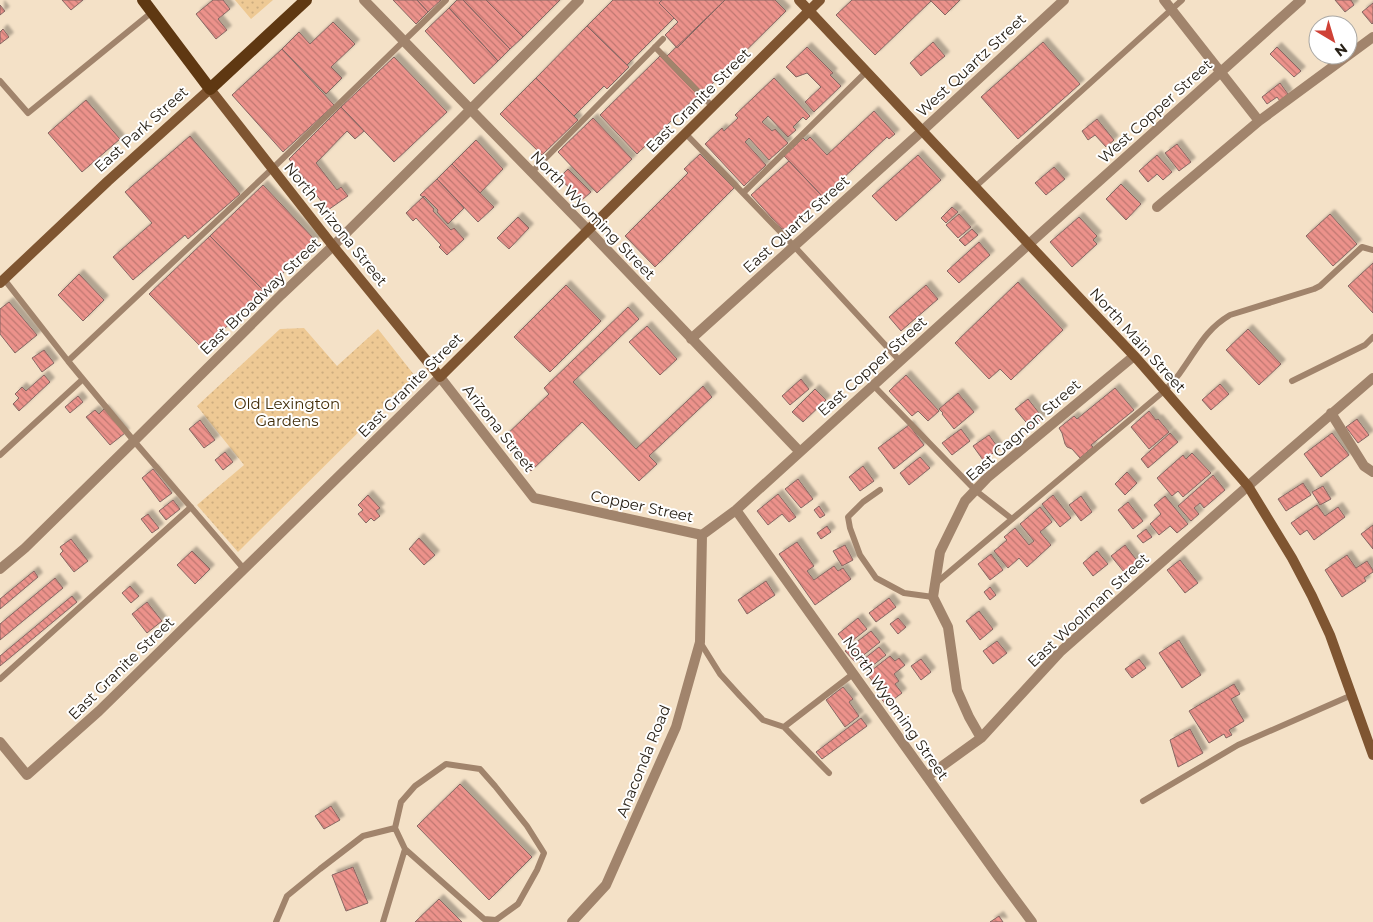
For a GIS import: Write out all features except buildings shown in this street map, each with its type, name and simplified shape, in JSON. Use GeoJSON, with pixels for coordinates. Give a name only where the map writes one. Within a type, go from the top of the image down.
{"type":"FeatureCollection","features":[{"type":"Feature","properties":{"kind":"main road"},"geometry":{"type":"LineString","coordinates":[[143,0],[210,89]]}},
{"type":"Feature","properties":{"kind":"main road","name":"East Park Street"},"geometry":{"type":"LineString","coordinates":[[2,281],[306,0]]}},
{"type":"Feature","properties":{"kind":"main road","name":"North Main Street"},"geometry":{"type":"LineString","coordinates":[[799,0],[1134,356],[1248,486],[1292,558],[1312,596],[1330,635],[1373,755]]}},
{"type":"Feature","properties":{"kind":"main road","name":"East Granite Street"},"geometry":{"type":"LineString","coordinates":[[440,376],[820,0]]}},
{"type":"Feature","properties":{"kind":"main road","name":"North Arizona Street"},"geometry":{"type":"LineString","coordinates":[[210,89],[333,246],[440,376]]}},
{"type":"Feature","properties":{"kind":"street","name":"North Wyoming Street"},"geometry":{"type":"LineString","coordinates":[[364,0],[588,230],[800,452]]}},
{"type":"Feature","properties":{"kind":"street","name":"East Broadway Street"},"geometry":{"type":"LineString","coordinates":[[0,569],[25,548],[333,246],[580,0]]}},
{"type":"Feature","properties":{"kind":"street","name":"West Quartz Street"},"geometry":{"type":"LineString","coordinates":[[922,131],[1064,0]]}},
{"type":"Feature","properties":{"kind":"street"},"geometry":{"type":"LineString","coordinates":[[1164,0],[1259,121]]}},
{"type":"Feature","properties":{"kind":"street","name":"West Copper Street"},"geometry":{"type":"LineString","coordinates":[[1029,244],[1301,0]]}},
{"type":"Feature","properties":{"kind":"street"},"geometry":{"type":"LineString","coordinates":[[1156,207],[1259,121],[1373,37]]}},
{"type":"Feature","properties":{"kind":"street","name":"East Quartz Street"},"geometry":{"type":"LineString","coordinates":[[691,339],[922,131]]}},
{"type":"Feature","properties":{"kind":"street","name":"East Copper Street"},"geometry":{"type":"LineString","coordinates":[[736,510],[1029,244]]}},
{"type":"Feature","properties":{"kind":"street","name":"East Gagnon Street"},"geometry":{"type":"LineString","coordinates":[[933,597],[940,552],[965,501],[987,478],[1134,356]]}},
{"type":"Feature","properties":{"kind":"street","name":"Arizona Street"},"geometry":{"type":"LineString","coordinates":[[440,376],[534,498]]}},
{"type":"Feature","properties":{"kind":"street","name":"East Granite Street"},"geometry":{"type":"LineString","coordinates":[[0,742],[27,775],[100,711],[440,376]]}},
{"type":"Feature","properties":{"kind":"street","name":"East Woolman Street"},"geometry":{"type":"LineString","coordinates":[[927,777],[981,738],[1060,652],[1373,378]]}},
{"type":"Feature","properties":{"kind":"street"},"geometry":{"type":"LineString","coordinates":[[1332,413],[1364,466],[1373,472]]}},
{"type":"Feature","properties":{"kind":"street","name":"Copper Street"},"geometry":{"type":"LineString","coordinates":[[534,498],[702,535],[736,510]]}},
{"type":"Feature","properties":{"kind":"street","name":"North Wyoming Street"},"geometry":{"type":"LineString","coordinates":[[736,510],[1032,922]]}},
{"type":"Feature","properties":{"kind":"street","name":"Anaconda Road"},"geometry":{"type":"LineString","coordinates":[[572,922],[606,885],[676,727],[700,642],[702,535]]}},
{"type":"Feature","properties":{"kind":"street"},"geometry":{"type":"LineString","coordinates":[[933,597],[948,627],[957,690],[969,718],[981,738]]}},
{"type":"Feature","properties":{"kind":"lane"},"geometry":{"type":"LineString","coordinates":[[68,360],[273,168],[446,0]]}},
{"type":"Feature","properties":{"kind":"lane"},"geometry":{"type":"LineString","coordinates":[[975,187],[1182,0]]}},
{"type":"Feature","properties":{"kind":"lane"},"geometry":{"type":"LineString","coordinates":[[0,81],[28,113],[152,12]]}},
{"type":"Feature","properties":{"kind":"lane"},"geometry":{"type":"LineString","coordinates":[[531,173],[663,39]]}},
{"type":"Feature","properties":{"kind":"lane"},"geometry":{"type":"LineString","coordinates":[[655,47],[712,106]]}},
{"type":"Feature","properties":{"kind":"lane"},"geometry":{"type":"LineString","coordinates":[[743,193],[866,72]]}},
{"type":"Feature","properties":{"kind":"lane"},"geometry":{"type":"LineString","coordinates":[[685,134],[794,246],[900,360]]}},
{"type":"Feature","properties":{"kind":"lane"},"geometry":{"type":"LineString","coordinates":[[935,584],[1164,391],[1184,369],[1202,340],[1220,321],[1230,315],[1314,289],[1320,286],[1362,247],[1373,250]]}},
{"type":"Feature","properties":{"kind":"lane"},"geometry":{"type":"LineString","coordinates":[[2,281],[134,441],[244,569]]}},
{"type":"Feature","properties":{"kind":"lane"},"geometry":{"type":"LineString","coordinates":[[1292,381],[1365,345],[1373,338]]}},
{"type":"Feature","properties":{"kind":"lane"},"geometry":{"type":"LineString","coordinates":[[0,455],[83,379]]}},
{"type":"Feature","properties":{"kind":"lane"},"geometry":{"type":"LineString","coordinates":[[873,385],[975,490],[1012,519]]}},
{"type":"Feature","properties":{"kind":"lane"},"geometry":{"type":"LineString","coordinates":[[880,490],[863,502],[848,517],[860,555],[876,578],[904,593],[933,597]]}},
{"type":"Feature","properties":{"kind":"lane"},"geometry":{"type":"LineString","coordinates":[[0,679],[191,507]]}},
{"type":"Feature","properties":{"kind":"lane"},"geometry":{"type":"LineString","coordinates":[[700,642],[720,674],[763,720],[784,727],[829,773]]}},
{"type":"Feature","properties":{"kind":"lane"},"geometry":{"type":"LineString","coordinates":[[784,727],[853,674]]}},
{"type":"Feature","properties":{"kind":"lane"},"geometry":{"type":"LineString","coordinates":[[1143,802],[1238,745],[1352,695]]}},
{"type":"Feature","properties":{"kind":"lane"},"geometry":{"type":"LineString","coordinates":[[446,764],[480,769],[496,786],[527,826],[544,853],[518,904],[496,920],[484,920],[404,850],[395,828],[401,802],[415,786],[446,764]]}},
{"type":"Feature","properties":{"kind":"lane"},"geometry":{"type":"LineString","coordinates":[[276,922],[288,896],[327,864],[363,836],[395,828]]}},
{"type":"Feature","properties":{"kind":"lane"},"geometry":{"type":"LineString","coordinates":[[383,922],[404,850]]}},
{"type":"Feature","properties":{"kind":"green space"},"geometry":{"type":"Polygon","coordinates":[[[235,0],[273,0],[251,19],[235,0]]]}},
{"type":"Feature","properties":{"kind":"green space","name":"Old Lexington Gardens"},"geometry":{"type":"Polygon","coordinates":[[[304,328],[337,366],[378,329],[415,376],[238,552],[197,505],[244,465],[197,406],[280,329],[304,328]]]}}]}
